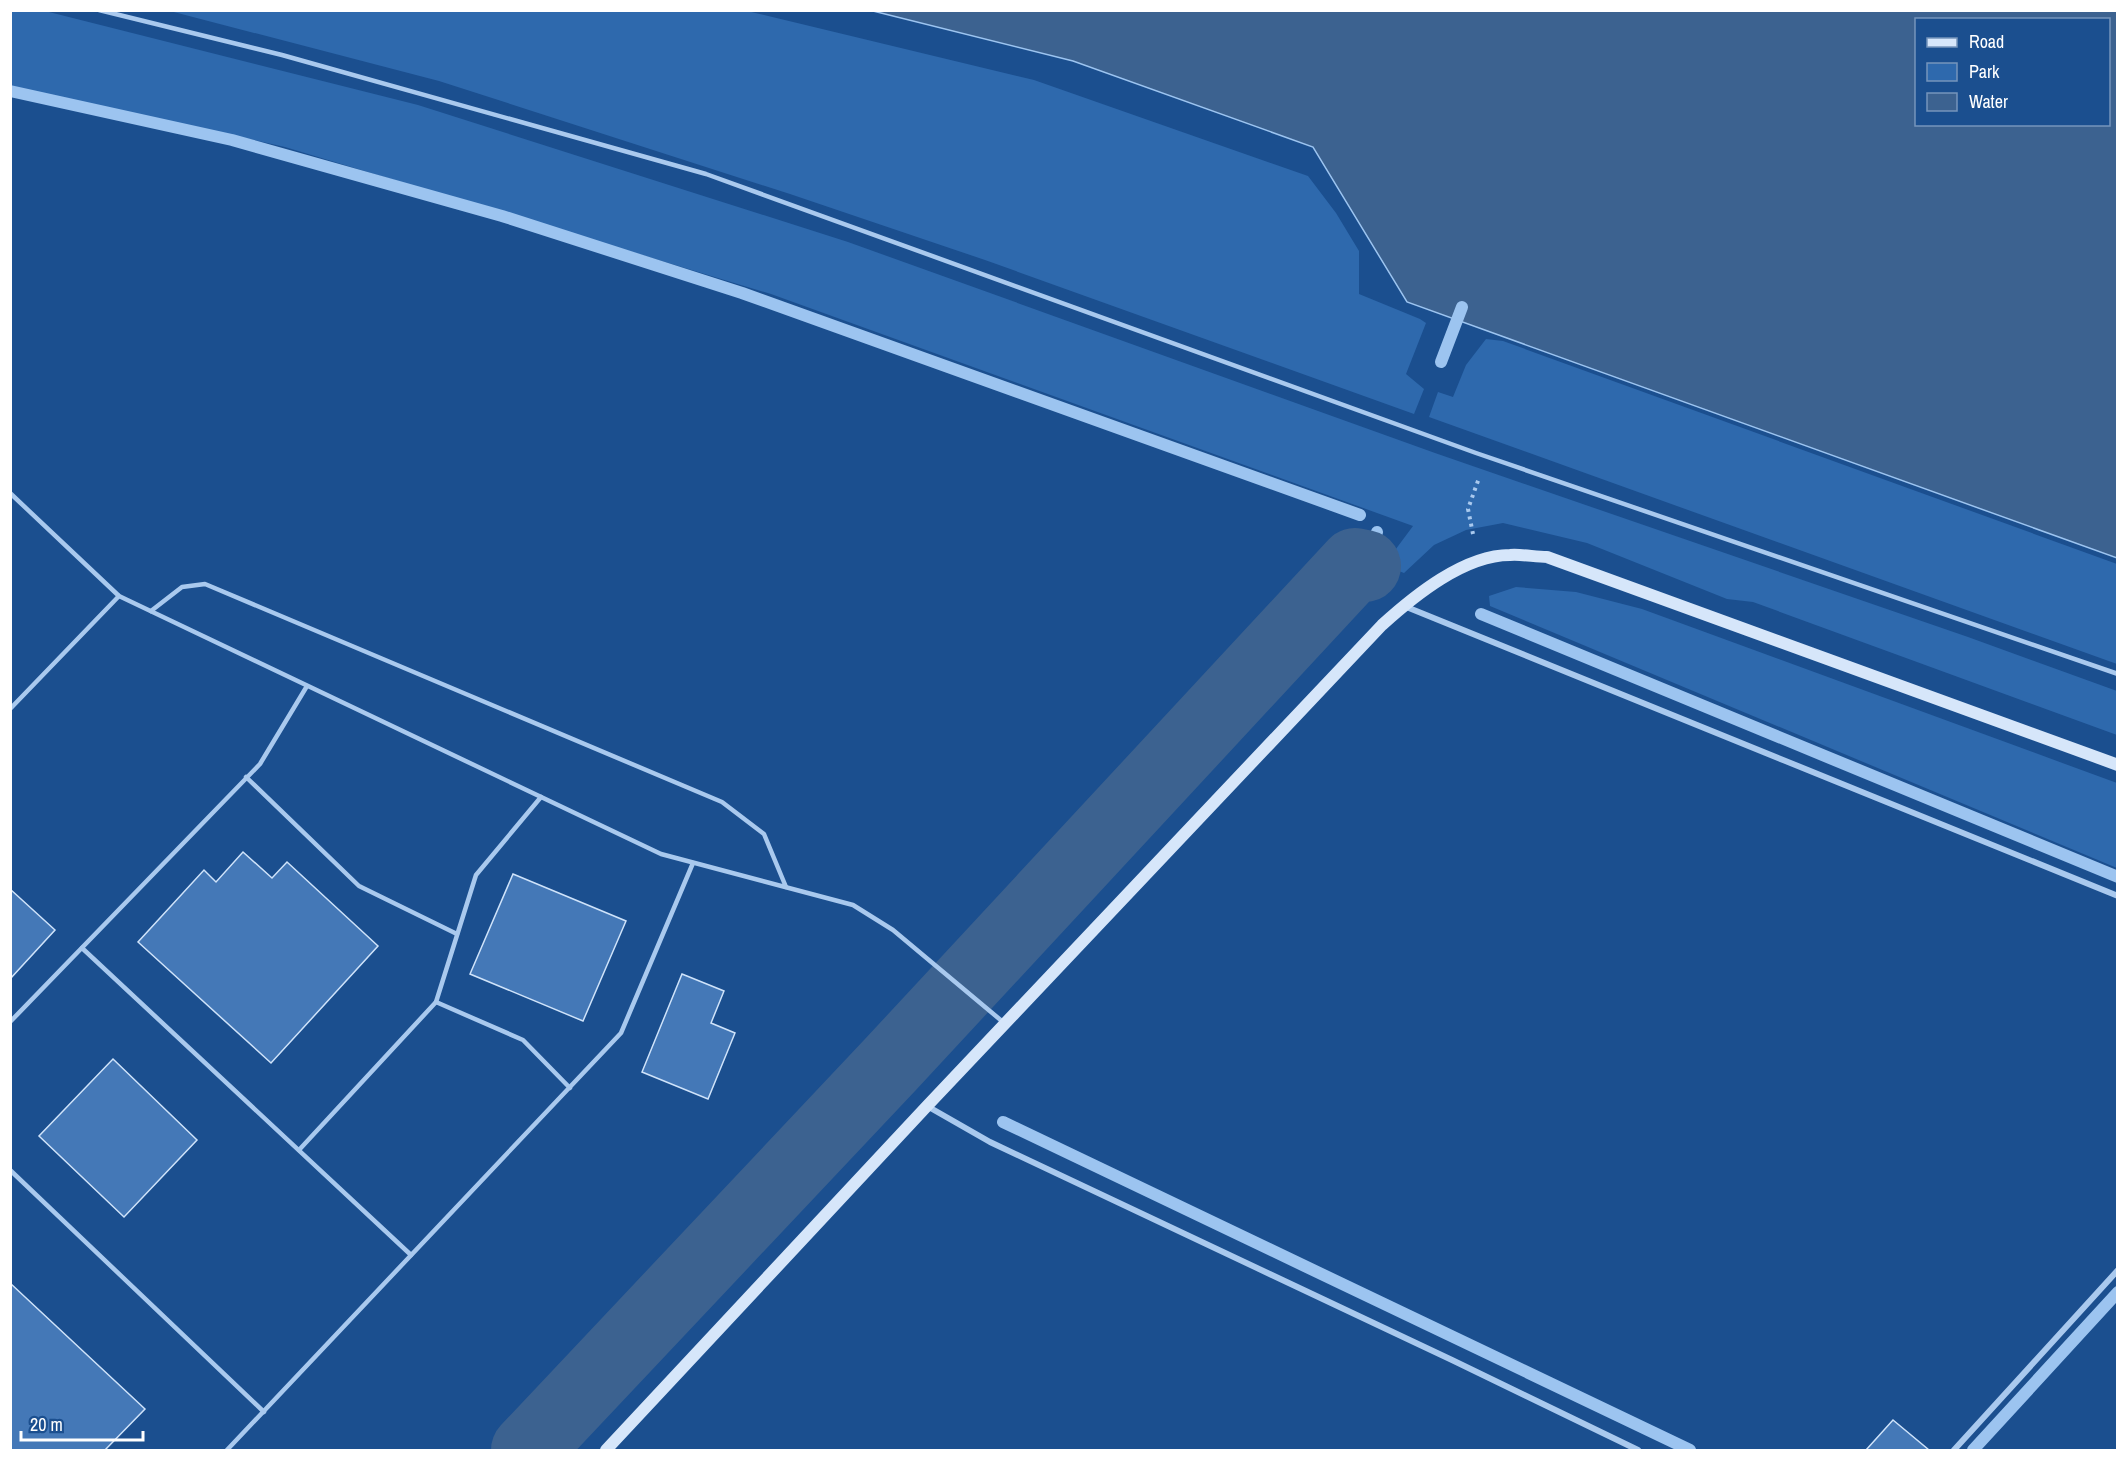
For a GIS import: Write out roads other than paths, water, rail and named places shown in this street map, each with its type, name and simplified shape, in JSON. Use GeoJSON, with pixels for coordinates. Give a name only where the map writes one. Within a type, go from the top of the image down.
{"type":"FeatureCollection","features":[{"type":"Feature","properties":{"kind":"street"},"geometry":{"type":"LineString","coordinates":[[606,1450],[927,1106],[1365,643],[1403,606],[1438,581],[1470,564],[1508,554],[1547,557],[2118,765]]}},
{"type":"Feature","properties":{"kind":"street"},"geometry":{"type":"LineString","coordinates":[[1403,606],[2118,896]]}},
{"type":"Feature","properties":{"kind":"street"},"geometry":{"type":"LineString","coordinates":[[927,1106],[990,1142],[1441,1354],[1638,1450]]}},
{"type":"Feature","properties":{"kind":"street"},"geometry":{"type":"LineString","coordinates":[[1954,1450],[2118,1270]]}},
{"type":"Feature","properties":{"kind":"lane"},"geometry":{"type":"LineString","coordinates":[[99,10],[282,55],[706,174],[1476,453],[2118,674]]}},
{"type":"Feature","properties":{"kind":"lane"},"geometry":{"type":"LineString","coordinates":[[10,493],[119,596],[661,854],[853,905],[893,930],[1005,1024]]}},
{"type":"Feature","properties":{"kind":"lane"},"geometry":{"type":"LineString","coordinates":[[151,611],[182,587],[205,584],[722,802],[764,834],[786,887]]}},
{"type":"Feature","properties":{"kind":"lane"},"geometry":{"type":"LineString","coordinates":[[10,710],[119,596]]}},
{"type":"Feature","properties":{"kind":"lane"},"geometry":{"type":"LineString","coordinates":[[10,1022],[260,764],[307,686]]}},
{"type":"Feature","properties":{"kind":"lane"},"geometry":{"type":"LineString","coordinates":[[246,777],[359,885],[457,934]]}},
{"type":"Feature","properties":{"kind":"lane"},"geometry":{"type":"LineString","coordinates":[[298,1150],[436,1002],[476,875],[541,797]]}},
{"type":"Feature","properties":{"kind":"lane"},"geometry":{"type":"LineString","coordinates":[[227,1450],[621,1033],[693,863]]}},
{"type":"Feature","properties":{"kind":"lane"},"geometry":{"type":"LineString","coordinates":[[82,948],[411,1255]]}},
{"type":"Feature","properties":{"kind":"lane"},"geometry":{"type":"LineString","coordinates":[[436,1002],[523,1040],[570,1088]]}},
{"type":"Feature","properties":{"kind":"lane"},"geometry":{"type":"LineString","coordinates":[[10,1170],[264,1412]]}},
{"type":"Feature","properties":{"kind":"water"},"geometry":{"type":"Polygon","coordinates":[[[873,11],[2117,11],[2117,558],[1407,302],[1313,147],[1073,61],[873,11]]]}},
{"type":"Feature","properties":{"kind":"waterway"},"geometry":{"type":"LineString","coordinates":[[10,91],[232,140],[502,216],[742,293],[1360,515]]}},
{"type":"Feature","properties":{"kind":"waterway"},"geometry":{"type":"LineString","coordinates":[[1441,362],[1462,307]]}},
{"type":"Feature","properties":{"kind":"waterway"},"geometry":{"type":"LineString","coordinates":[[1373,568],[1365,566],[1377,532]]}},
{"type":"Feature","properties":{"kind":"waterway"},"geometry":{"type":"LineString","coordinates":[[527,1450],[890,1065],[1355,564],[1365,566]]}},
{"type":"Feature","properties":{"kind":"waterway"},"geometry":{"type":"LineString","coordinates":[[1481,614],[2118,877]]}},
{"type":"Feature","properties":{"kind":"waterway"},"geometry":{"type":"LineString","coordinates":[[890,1065],[903,1072]]}},
{"type":"Feature","properties":{"kind":"waterway"},"geometry":{"type":"LineString","coordinates":[[1003,1122],[1690,1450]]}},
{"type":"Feature","properties":{"kind":"waterway"},"geometry":{"type":"LineString","coordinates":[[1973,1450],[2118,1292]]}}]}
